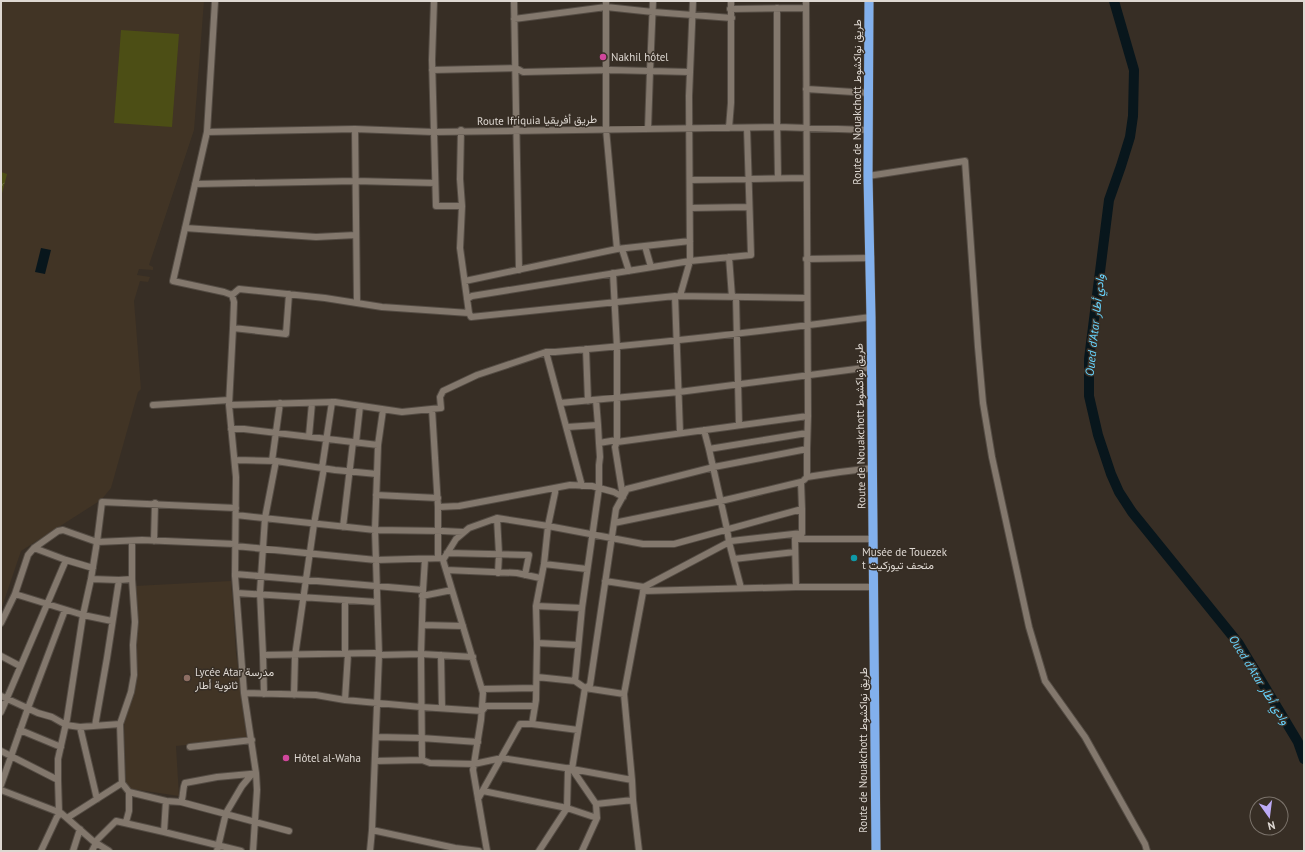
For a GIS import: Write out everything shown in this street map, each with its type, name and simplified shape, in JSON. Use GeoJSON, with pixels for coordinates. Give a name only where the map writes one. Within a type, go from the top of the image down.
{"type":"FeatureCollection","features":[{"type":"Feature","properties":{"kind":"highway","name":"Route de Nouakchott طريق نواكشوط"},"geometry":{"type":"LineString","coordinates":[[869,1],[868,176],[871,258],[876,851]]}},
{"type":"Feature","properties":{"kind":"street"},"geometry":{"type":"LineString","coordinates":[[215,1],[207,132],[173,281],[232,295]]}},
{"type":"Feature","properties":{"kind":"street"},"geometry":{"type":"LineString","coordinates":[[434,1],[432,70],[436,206],[462,206]]}},
{"type":"Feature","properties":{"kind":"street"},"geometry":{"type":"LineString","coordinates":[[514,1],[516,68],[515,131],[519,270]]}},
{"type":"Feature","properties":{"kind":"street"},"geometry":{"type":"LineString","coordinates":[[648,129],[653,1]]}},
{"type":"Feature","properties":{"kind":"street"},"geometry":{"type":"LineString","coordinates":[[680,433],[677,340],[678,296],[690,261],[690,72],[693,1]]}},
{"type":"Feature","properties":{"kind":"street"},"geometry":{"type":"LineString","coordinates":[[729,128],[731,104],[731,1]]}},
{"type":"Feature","properties":{"kind":"street"},"geometry":{"type":"LineString","coordinates":[[514,19],[606,4],[653,12],[732,18]]}},
{"type":"Feature","properties":{"kind":"street"},"geometry":{"type":"LineString","coordinates":[[606,4],[606,129],[620,249],[629,271]]}},
{"type":"Feature","properties":{"kind":"street"},"geometry":{"type":"LineString","coordinates":[[730,9],[777,8],[806,4],[807,477]]}},
{"type":"Feature","properties":{"kind":"street"},"geometry":{"type":"LineString","coordinates":[[777,8],[778,178]]}},
{"type":"Feature","properties":{"kind":"street"},"geometry":{"type":"LineString","coordinates":[[432,70],[516,68],[523,72],[607,70],[690,72]]}},
{"type":"Feature","properties":{"kind":"street"},"geometry":{"type":"LineString","coordinates":[[806,89],[869,93]]}},
{"type":"Feature","properties":{"kind":"street","name":"Route Ifriquia طريق أفريقيا"},"geometry":{"type":"LineString","coordinates":[[207,132],[355,129],[433,132],[461,130],[515,131],[778,127],[868,130]]}},
{"type":"Feature","properties":{"kind":"street"},"geometry":{"type":"LineString","coordinates":[[467,299],[472,296],[651,267],[690,261],[751,255],[747,128]]}},
{"type":"Feature","properties":{"kind":"street"},"geometry":{"type":"LineString","coordinates":[[355,129],[357,303]]}},
{"type":"Feature","properties":{"kind":"street"},"geometry":{"type":"LineString","coordinates":[[461,130],[460,179],[462,206],[460,248],[469,313],[471,317],[678,296],[806,298]]}},
{"type":"Feature","properties":{"kind":"street"},"geometry":{"type":"LineString","coordinates":[[868,176],[965,161],[983,403],[992,457],[1029,627],[1045,681],[1085,737],[1145,844],[1147,851]]}},
{"type":"Feature","properties":{"kind":"street"},"geometry":{"type":"LineString","coordinates":[[690,180],[806,178]]}},
{"type":"Feature","properties":{"kind":"street"},"geometry":{"type":"LineString","coordinates":[[195,184],[355,181],[435,183]]}},
{"type":"Feature","properties":{"kind":"street"},"geometry":{"type":"LineString","coordinates":[[690,208],[749,207]]}},
{"type":"Feature","properties":{"kind":"street"},"geometry":{"type":"LineString","coordinates":[[185,228],[316,237],[356,236]]}},
{"type":"Feature","properties":{"kind":"street"},"geometry":{"type":"LineString","coordinates":[[465,281],[620,249],[690,241]]}},
{"type":"Feature","properties":{"kind":"street"},"geometry":{"type":"LineString","coordinates":[[645,246],[651,267]]}},
{"type":"Feature","properties":{"kind":"street"},"geometry":{"type":"LineString","coordinates":[[729,257],[734,297],[739,425]]}},
{"type":"Feature","properties":{"kind":"street"},"geometry":{"type":"LineString","coordinates":[[806,258],[871,258]]}},
{"type":"Feature","properties":{"kind":"street"},"geometry":{"type":"LineString","coordinates":[[613,273],[618,398],[617,441],[614,447],[623,497]]}},
{"type":"Feature","properties":{"kind":"street"},"geometry":{"type":"LineString","coordinates":[[232,295],[239,289],[289,294],[382,307],[469,313]]}},
{"type":"Feature","properties":{"kind":"street"},"geometry":{"type":"LineString","coordinates":[[233,328],[286,334],[289,294]]}},
{"type":"Feature","properties":{"kind":"street"},"geometry":{"type":"LineString","coordinates":[[232,295],[234,302],[229,403],[236,477],[235,574],[244,693],[252,740],[253,774],[257,790],[253,851]]}},
{"type":"Feature","properties":{"kind":"street"},"geometry":{"type":"LineString","coordinates":[[153,405],[332,402],[402,412],[441,408],[440,397],[443,391],[477,374],[546,352],[617,347],[736,334],[806,326],[871,316]]}},
{"type":"Feature","properties":{"kind":"street"},"geometry":{"type":"LineString","coordinates":[[586,349],[588,401]]}},
{"type":"Feature","properties":{"kind":"street"},"geometry":{"type":"LineString","coordinates":[[546,352],[582,486]]}},
{"type":"Feature","properties":{"kind":"street"},"geometry":{"type":"LineString","coordinates":[[560,403],[679,392],[871,367]]}},
{"type":"Feature","properties":{"kind":"street"},"geometry":{"type":"LineString","coordinates":[[575,681],[582,608],[599,488],[600,457],[596,400]]}},
{"type":"Feature","properties":{"kind":"street"},"geometry":{"type":"LineString","coordinates":[[294,695],[295,656],[332,402]]}},
{"type":"Feature","properties":{"kind":"street"},"geometry":{"type":"LineString","coordinates":[[309,436],[312,403]]}},
{"type":"Feature","properties":{"kind":"street"},"geometry":{"type":"LineString","coordinates":[[264,694],[260,594],[265,518],[274,461],[280,404]]}},
{"type":"Feature","properties":{"kind":"street"},"geometry":{"type":"LineString","coordinates":[[343,527],[349,471],[360,406]]}},
{"type":"Feature","properties":{"kind":"street"},"geometry":{"type":"LineString","coordinates":[[432,409],[438,498],[438,531],[443,560],[483,693],[478,742],[473,770],[487,851]]}},
{"type":"Feature","properties":{"kind":"street"},"geometry":{"type":"LineString","coordinates":[[370,851],[379,655],[376,586],[376,495],[378,445],[383,410]]}},
{"type":"Feature","properties":{"kind":"street"},"geometry":{"type":"LineString","coordinates":[[599,442],[617,441],[808,416]]}},
{"type":"Feature","properties":{"kind":"street"},"geometry":{"type":"LineString","coordinates":[[567,427],[598,425]]}},
{"type":"Feature","properties":{"kind":"street"},"geometry":{"type":"LineString","coordinates":[[231,429],[309,436],[378,445]]}},
{"type":"Feature","properties":{"kind":"street"},"geometry":{"type":"LineString","coordinates":[[704,430],[714,467],[729,542],[741,588]]}},
{"type":"Feature","properties":{"kind":"street"},"geometry":{"type":"LineString","coordinates":[[709,449],[807,433]]}},
{"type":"Feature","properties":{"kind":"street"},"geometry":{"type":"LineString","coordinates":[[539,851],[567,808],[570,768],[585,688],[590,685],[616,509],[627,489],[714,467],[806,449]]}},
{"type":"Feature","properties":{"kind":"street"},"geometry":{"type":"LineString","coordinates":[[235,460],[274,461],[377,474]]}},
{"type":"Feature","properties":{"kind":"street"},"geometry":{"type":"LineString","coordinates":[[614,523],[721,501],[801,482],[807,477],[873,468]]}},
{"type":"Feature","properties":{"kind":"street"},"geometry":{"type":"LineString","coordinates":[[801,482],[801,536]]}},
{"type":"Feature","properties":{"kind":"street"},"geometry":{"type":"LineString","coordinates":[[438,507],[459,506],[570,485],[599,488],[614,492],[623,497]]}},
{"type":"Feature","properties":{"kind":"street"},"geometry":{"type":"LineString","coordinates":[[532,724],[536,700],[536,606],[540,578],[544,564],[548,526],[556,488]]}},
{"type":"Feature","properties":{"kind":"street"},"geometry":{"type":"LineString","coordinates":[[376,495],[438,498]]}},
{"type":"Feature","properties":{"kind":"street"},"geometry":{"type":"LineString","coordinates":[[41,851],[60,813],[58,759],[66,725],[83,615],[91,580],[102,502],[236,508]]}},
{"type":"Feature","properties":{"kind":"street"},"geometry":{"type":"LineString","coordinates":[[154,541],[155,504]]}},
{"type":"Feature","properties":{"kind":"street"},"geometry":{"type":"LineString","coordinates":[[443,556],[463,532],[469,528],[497,518],[548,526],[591,536],[643,544],[674,544],[802,509]]}},
{"type":"Feature","properties":{"kind":"street"},"geometry":{"type":"LineString","coordinates":[[236,515],[375,530],[463,532]]}},
{"type":"Feature","properties":{"kind":"street"},"geometry":{"type":"LineString","coordinates":[[497,518],[500,554],[498,572]]}},
{"type":"Feature","properties":{"kind":"street"},"geometry":{"type":"LineString","coordinates":[[1,623],[15,594],[28,555],[34,548],[58,531],[63,530],[97,542],[154,541],[235,545],[376,560],[426,559],[443,556],[500,554],[529,555],[525,575]]}},
{"type":"Feature","properties":{"kind":"street"},"geometry":{"type":"LineString","coordinates":[[796,587],[795,539],[801,536]]}},
{"type":"Feature","properties":{"kind":"street"},"geometry":{"type":"LineString","coordinates":[[644,589],[731,541],[801,536],[874,540]]}},
{"type":"Feature","properties":{"kind":"street"},"geometry":{"type":"LineString","coordinates":[[126,822],[128,811],[128,792],[122,783],[120,724],[131,692],[134,675],[133,645],[135,622],[132,579],[132,541]]}},
{"type":"Feature","properties":{"kind":"street"},"geometry":{"type":"LineString","coordinates":[[34,548],[93,568]]}},
{"type":"Feature","properties":{"kind":"street"},"geometry":{"type":"LineString","coordinates":[[734,559],[795,552]]}},
{"type":"Feature","properties":{"kind":"street"},"geometry":{"type":"LineString","coordinates":[[422,760],[421,654],[423,593],[426,559]]}},
{"type":"Feature","properties":{"kind":"street"},"geometry":{"type":"LineString","coordinates":[[1,712],[4,697],[20,666],[66,560]]}},
{"type":"Feature","properties":{"kind":"street"},"geometry":{"type":"LineString","coordinates":[[544,564],[587,569]]}},
{"type":"Feature","properties":{"kind":"street"},"geometry":{"type":"LineString","coordinates":[[446,570],[517,573],[540,578]]}},
{"type":"Feature","properties":{"kind":"street"},"geometry":{"type":"LineString","coordinates":[[235,574],[262,575],[376,586],[423,593],[452,590]]}},
{"type":"Feature","properties":{"kind":"street"},"geometry":{"type":"LineString","coordinates":[[91,580],[132,579]]}},
{"type":"Feature","properties":{"kind":"street"},"geometry":{"type":"LineString","coordinates":[[95,726],[119,580]]}},
{"type":"Feature","properties":{"kind":"street"},"geometry":{"type":"LineString","coordinates":[[605,581],[644,589],[874,587]]}},
{"type":"Feature","properties":{"kind":"street"},"geometry":{"type":"LineString","coordinates":[[639,851],[624,694],[644,589]]}},
{"type":"Feature","properties":{"kind":"street"},"geometry":{"type":"LineString","coordinates":[[237,593],[377,602]]}},
{"type":"Feature","properties":{"kind":"street"},"geometry":{"type":"LineString","coordinates":[[15,594],[65,610],[112,621]]}},
{"type":"Feature","properties":{"kind":"street"},"geometry":{"type":"LineString","coordinates":[[345,600],[345,700]]}},
{"type":"Feature","properties":{"kind":"street"},"geometry":{"type":"LineString","coordinates":[[536,606],[582,608]]}},
{"type":"Feature","properties":{"kind":"street"},"geometry":{"type":"LineString","coordinates":[[1,785],[65,610]]}},
{"type":"Feature","properties":{"kind":"street"},"geometry":{"type":"LineString","coordinates":[[422,625],[463,626]]}},
{"type":"Feature","properties":{"kind":"street"},"geometry":{"type":"LineString","coordinates":[[537,643],[578,645]]}},
{"type":"Feature","properties":{"kind":"street"},"geometry":{"type":"LineString","coordinates":[[263,655],[295,656],[376,653],[379,655],[421,654],[473,657]]}},
{"type":"Feature","properties":{"kind":"street"},"geometry":{"type":"LineString","coordinates":[[441,655],[442,708]]}},
{"type":"Feature","properties":{"kind":"street"},"geometry":{"type":"LineString","coordinates":[[1,656],[20,666]]}},
{"type":"Feature","properties":{"kind":"street"},"geometry":{"type":"LineString","coordinates":[[536,677],[575,681],[585,688],[624,694]]}},
{"type":"Feature","properties":{"kind":"street"},"geometry":{"type":"LineString","coordinates":[[482,689],[536,688]]}},
{"type":"Feature","properties":{"kind":"street"},"geometry":{"type":"LineString","coordinates":[[244,693],[316,695],[345,700],[482,711]]}},
{"type":"Feature","properties":{"kind":"street"},"geometry":{"type":"LineString","coordinates":[[4,697],[38,713],[52,717],[66,725],[80,727],[120,724]]}},
{"type":"Feature","properties":{"kind":"street"},"geometry":{"type":"LineString","coordinates":[[482,711],[486,706],[535,706]]}},
{"type":"Feature","properties":{"kind":"street"},"geometry":{"type":"LineString","coordinates":[[478,799],[520,724],[532,724],[578,730]]}},
{"type":"Feature","properties":{"kind":"street"},"geometry":{"type":"LineString","coordinates":[[80,727],[97,799]]}},
{"type":"Feature","properties":{"kind":"street"},"geometry":{"type":"LineString","coordinates":[[20,730],[61,747]]}},
{"type":"Feature","properties":{"kind":"street"},"geometry":{"type":"LineString","coordinates":[[376,737],[421,738],[478,742]]}},
{"type":"Feature","properties":{"kind":"street"},"geometry":{"type":"LineString","coordinates":[[190,747],[252,740]]}},
{"type":"Feature","properties":{"kind":"street"},"geometry":{"type":"LineString","coordinates":[[1,751],[10,757],[58,780]]}},
{"type":"Feature","properties":{"kind":"street"},"geometry":{"type":"LineString","coordinates":[[375,761],[422,760],[430,763],[474,764],[502,758],[570,768],[632,780]]}},
{"type":"Feature","properties":{"kind":"street"},"geometry":{"type":"LineString","coordinates":[[570,768],[596,804],[596,818],[582,851]]}},
{"type":"Feature","properties":{"kind":"street"},"geometry":{"type":"LineString","coordinates":[[181,802],[183,800],[182,789],[185,783],[217,777],[253,774]]}},
{"type":"Feature","properties":{"kind":"street"},"geometry":{"type":"LineString","coordinates":[[218,848],[226,813],[253,774]]}},
{"type":"Feature","properties":{"kind":"street"},"geometry":{"type":"LineString","coordinates":[[67,818],[122,783]]}},
{"type":"Feature","properties":{"kind":"street"},"geometry":{"type":"LineString","coordinates":[[1,790],[60,813],[96,843],[109,851]]}},
{"type":"Feature","properties":{"kind":"street"},"geometry":{"type":"LineString","coordinates":[[483,791],[567,808],[596,818]]}},
{"type":"Feature","properties":{"kind":"street"},"geometry":{"type":"LineString","coordinates":[[128,792],[166,801],[181,802],[289,831]]}},
{"type":"Feature","properties":{"kind":"street"},"geometry":{"type":"LineString","coordinates":[[596,804],[633,800]]}},
{"type":"Feature","properties":{"kind":"street"},"geometry":{"type":"LineString","coordinates":[[164,832],[166,801]]}},
{"type":"Feature","properties":{"kind":"street"},"geometry":{"type":"LineString","coordinates":[[92,851],[96,843],[116,821],[126,822],[164,832],[218,848],[241,851]]}},
{"type":"Feature","properties":{"kind":"street"},"geometry":{"type":"LineString","coordinates":[[73,851],[80,830]]}},
{"type":"Feature","properties":{"kind":"street"},"geometry":{"type":"LineString","coordinates":[[372,830],[455,848],[479,851]]}},
{"type":"Feature","properties":{"kind":"shaded area"},"geometry":{"type":"Polygon","coordinates":[[[1,1],[204,1],[194,130],[149,265],[153,267],[153,270],[139,269],[137,275],[150,277],[148,282],[140,281],[134,301],[141,389],[138,392],[111,488],[101,500],[21,551],[1,610],[1,1]]]}},
{"type":"Feature","properties":{"kind":"shaded area"},"geometry":{"type":"Polygon","coordinates":[[[41,248],[51,250],[45,274],[35,272],[41,248]]]}},
{"type":"Feature","properties":{"kind":"shaded area","name":"Lycée Atar مدرسة ثانوية أطار"},"geometry":{"type":"Polygon","coordinates":[[[231,581],[236,653],[247,739],[176,746],[179,796],[126,788],[124,721],[133,692],[137,663],[134,586],[231,581]]]}},
{"type":"Feature","properties":{"kind":"green space"},"geometry":{"type":"Polygon","coordinates":[[[121,30],[179,34],[172,127],[114,123],[121,30]]]}},
{"type":"Feature","properties":{"kind":"green space"},"geometry":{"type":"Polygon","coordinates":[[[1,172],[7,174],[1,197],[1,172]]]}},
{"type":"Feature","properties":{"kind":"waterway","name":"Oued d'Atar وادي أطار"},"geometry":{"type":"LineString","coordinates":[[1114,1],[1134,70],[1133,116],[1130,137],[1109,200],[1089,359],[1089,396],[1098,435],[1111,474],[1119,492],[1132,512],[1239,644],[1298,742],[1304,759]]}},
{"type":"Feature","properties":{"kind":"place","name":"Nakhil hôtel"},"geometry":{"type":"Point","coordinates":[603,57]}},
{"type":"Feature","properties":{"kind":"place","name":"Musée de Touezek t متحف تيوزكيت"},"geometry":{"type":"Point","coordinates":[854,558]}},
{"type":"Feature","properties":{"kind":"place","name":"Lycée Atar مدرسة ثانوية أطار"},"geometry":{"type":"Point","coordinates":[187,678]}},
{"type":"Feature","properties":{"kind":"place","name":"Hôtel al-Waha"},"geometry":{"type":"Point","coordinates":[286,758]}}]}
